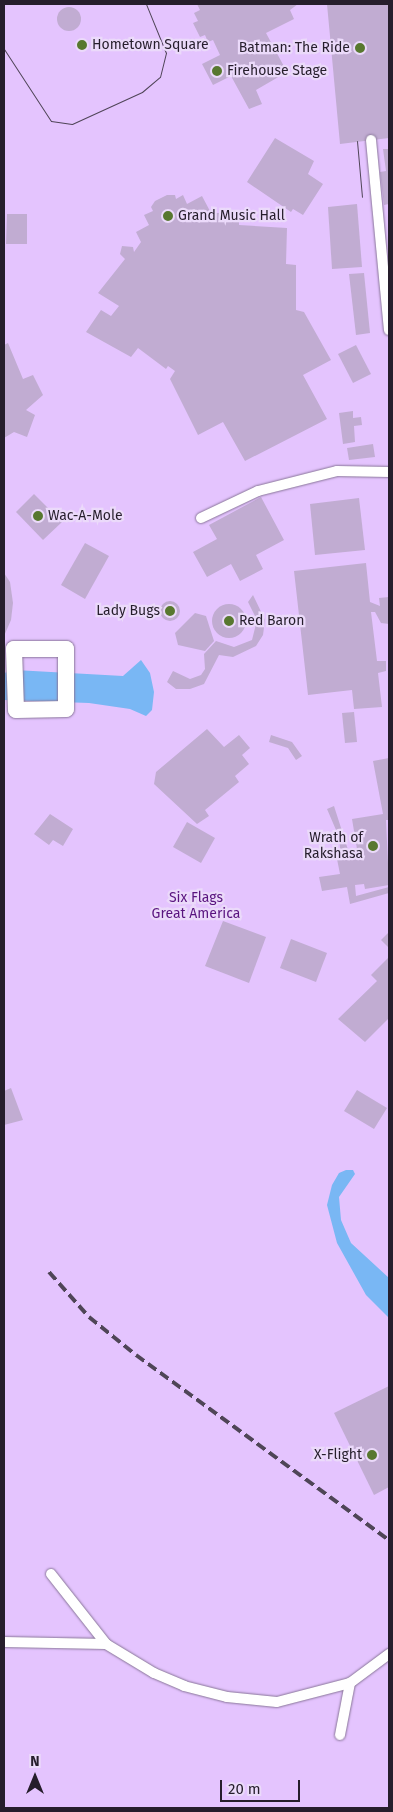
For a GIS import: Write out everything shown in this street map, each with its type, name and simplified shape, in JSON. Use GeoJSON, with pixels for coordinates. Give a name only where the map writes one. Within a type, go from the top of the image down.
{"type":"FeatureCollection","features":[{"type":"Feature","properties":{"kind":"street"},"geometry":{"type":"LineString","coordinates":[[14,649],[66,649],[66,710],[16,710],[14,649]]}},
{"type":"Feature","properties":{"kind":"lane"},"geometry":{"type":"LineString","coordinates":[[371,140],[387,283],[389,330]]}},
{"type":"Feature","properties":{"kind":"lane"},"geometry":{"type":"LineString","coordinates":[[201,518],[258,490],[337,471],[389,472]]}},
{"type":"Feature","properties":{"kind":"lane"},"geometry":{"type":"LineString","coordinates":[[51,1574],[106,1644],[154,1673],[184,1686],[227,1697],[277,1702],[350,1683],[389,1654]]}},
{"type":"Feature","properties":{"kind":"lane"},"geometry":{"type":"LineString","coordinates":[[4,1642],[106,1644]]}},
{"type":"Feature","properties":{"kind":"lane"},"geometry":{"type":"LineString","coordinates":[[340,1735],[350,1683]]}},
{"type":"Feature","properties":{"kind":"green space","name":"Six Flags Great America"},"geometry":{"type":"Polygon","coordinates":[[[4,4],[389,4],[389,1808],[4,1808],[4,4]]]}},
{"type":"Feature","properties":{"kind":"water"},"geometry":{"type":"Polygon","coordinates":[[[141,660],[150,673],[154,692],[152,710],[146,716],[130,709],[89,703],[4,700],[4,673],[15,670],[123,676],[141,660]]]}},
{"type":"Feature","properties":{"kind":"water"},"geometry":{"type":"Polygon","coordinates":[[[353,1170],[355,1174],[339,1197],[341,1220],[351,1243],[389,1278],[389,1318],[366,1295],[337,1243],[327,1205],[332,1185],[339,1173],[353,1170]]]}},
{"type":"Feature","properties":{"kind":"building"},"geometry":{"type":"Polygon","coordinates":[[[197,4],[298,4],[290,10],[294,19],[266,33],[287,72],[256,90],[262,104],[249,109],[231,76],[213,85],[202,64],[220,55],[213,40],[208,42],[205,35],[200,37],[193,23],[198,21],[194,13],[200,10],[197,4]]]}},
{"type":"Feature","properties":{"kind":"building","name":"Batman: The Ride"},"geometry":{"type":"Polygon","coordinates":[[[327,4],[389,4],[389,138],[340,144],[327,4]]]}},
{"type":"Feature","properties":{"kind":"building"},"geometry":{"type":"Polygon","coordinates":[[[69,7],[74,8],[80,14],[80,24],[74,30],[69,31],[64,30],[58,24],[57,19],[58,14],[64,8],[69,7]]]}},
{"type":"Feature","properties":{"kind":"building"},"geometry":{"type":"Polygon","coordinates":[[[275,138],[314,161],[308,174],[323,184],[303,215],[293,209],[291,212],[247,182],[275,138]]]}},
{"type":"Feature","properties":{"kind":"building"},"geometry":{"type":"Polygon","coordinates":[[[383,149],[389,149],[389,204],[384,205],[380,172],[386,171],[383,149]]]}},
{"type":"Feature","properties":{"kind":"building"},"geometry":{"type":"Polygon","coordinates":[[[167,195],[175,195],[176,199],[183,195],[187,204],[202,196],[211,213],[239,213],[239,225],[287,228],[286,264],[296,265],[296,310],[304,312],[331,360],[303,375],[327,419],[245,461],[223,422],[198,435],[170,379],[175,371],[168,366],[166,369],[138,348],[131,357],[86,332],[101,310],[111,316],[119,306],[98,293],[125,259],[120,254],[122,246],[133,247],[134,252],[141,242],[136,232],[149,225],[144,215],[153,211],[151,207],[155,201],[167,195]]]}},
{"type":"Feature","properties":{"kind":"building"},"geometry":{"type":"Polygon","coordinates":[[[357,204],[362,267],[332,269],[328,207],[357,204]]]}},
{"type":"Feature","properties":{"kind":"building"},"geometry":{"type":"Polygon","coordinates":[[[7,214],[27,214],[27,244],[6,244],[7,214]]]}},
{"type":"Feature","properties":{"kind":"building"},"geometry":{"type":"Polygon","coordinates":[[[364,273],[370,333],[356,335],[349,274],[364,273]]]}},
{"type":"Feature","properties":{"kind":"building"},"geometry":{"type":"Polygon","coordinates":[[[8,343],[23,379],[33,375],[43,395],[26,410],[35,415],[27,437],[14,432],[4,438],[4,345],[8,343]]]}},
{"type":"Feature","properties":{"kind":"building"},"geometry":{"type":"Polygon","coordinates":[[[356,345],[371,374],[353,383],[338,354],[356,345]]]}},
{"type":"Feature","properties":{"kind":"building"},"geometry":{"type":"Polygon","coordinates":[[[353,411],[353,418],[361,417],[362,425],[354,426],[355,442],[343,444],[339,413],[353,411]]]}},
{"type":"Feature","properties":{"kind":"building"},"geometry":{"type":"Polygon","coordinates":[[[373,444],[375,457],[349,460],[347,448],[373,444]]]}},
{"type":"Feature","properties":{"kind":"building"},"geometry":{"type":"Polygon","coordinates":[[[34,494],[62,522],[43,540],[16,512],[34,494]]]}},
{"type":"Feature","properties":{"kind":"building"},"geometry":{"type":"Polygon","coordinates":[[[261,497],[284,540],[256,555],[263,569],[240,581],[231,564],[207,577],[193,552],[217,539],[209,525],[261,497]]]}},
{"type":"Feature","properties":{"kind":"building"},"geometry":{"type":"Polygon","coordinates":[[[359,498],[365,550],[315,555],[310,504],[359,498]]]}},
{"type":"Feature","properties":{"kind":"building"},"geometry":{"type":"Polygon","coordinates":[[[85,543],[109,556],[85,599],[61,585],[85,543]]]}},
{"type":"Feature","properties":{"kind":"building"},"geometry":{"type":"Polygon","coordinates":[[[366,563],[370,602],[380,606],[379,598],[389,597],[389,624],[381,623],[375,612],[371,612],[377,661],[386,661],[386,671],[378,673],[382,707],[354,709],[352,690],[308,695],[294,571],[366,563]]]}},
{"type":"Feature","properties":{"kind":"building"},"geometry":{"type":"Polygon","coordinates":[[[4,573],[10,582],[13,603],[11,620],[4,636],[4,573]]]}},
{"type":"Feature","properties":{"kind":"building"},"geometry":{"type":"Polygon","coordinates":[[[253,595],[265,620],[263,635],[256,646],[233,657],[219,655],[204,684],[190,689],[176,689],[167,682],[173,671],[190,679],[201,675],[205,669],[204,654],[216,641],[234,647],[252,640],[257,620],[248,602],[253,595]]]}},
{"type":"Feature","properties":{"kind":"building","name":"Lady Bugs"},"geometry":{"type":"Polygon","coordinates":[[[170,601],[177,604],[180,611],[177,618],[170,621],[163,618],[160,611],[163,604],[170,601]]]}},
{"type":"Feature","properties":{"kind":"building","name":"Red Baron"},"geometry":{"type":"Polygon","coordinates":[[[229,604],[236,605],[241,609],[245,614],[245,628],[241,633],[236,637],[229,638],[222,637],[217,633],[213,628],[212,621],[213,614],[217,609],[222,605],[229,604]]]}},
{"type":"Feature","properties":{"kind":"building"},"geometry":{"type":"Polygon","coordinates":[[[195,613],[206,616],[214,641],[205,651],[178,645],[175,633],[195,613]]]}},
{"type":"Feature","properties":{"kind":"building"},"geometry":{"type":"Polygon","coordinates":[[[354,712],[357,742],[345,743],[342,713],[354,712]]]}},
{"type":"Feature","properties":{"kind":"building"},"geometry":{"type":"Polygon","coordinates":[[[207,729],[224,747],[239,735],[250,748],[242,755],[249,764],[235,776],[239,782],[205,810],[209,816],[197,824],[154,784],[156,772],[207,729]]]}},
{"type":"Feature","properties":{"kind":"building"},"geometry":{"type":"Polygon","coordinates":[[[271,735],[292,742],[302,756],[296,760],[288,748],[269,742],[271,735]]]}},
{"type":"Feature","properties":{"kind":"building","name":"Wrath of Rakshasa"},"geometry":{"type":"Polygon","coordinates":[[[389,758],[389,820],[386,820],[389,885],[365,889],[364,884],[355,885],[356,896],[389,887],[389,893],[350,904],[347,887],[322,891],[319,877],[340,874],[337,859],[341,858],[339,837],[327,809],[334,806],[350,856],[358,855],[352,819],[383,814],[373,761],[389,758]]]}},
{"type":"Feature","properties":{"kind":"building"},"geometry":{"type":"Polygon","coordinates":[[[50,814],[73,829],[63,846],[53,840],[49,845],[34,834],[50,814]]]}},
{"type":"Feature","properties":{"kind":"building"},"geometry":{"type":"Polygon","coordinates":[[[187,822],[215,838],[201,863],[173,847],[187,822]]]}},
{"type":"Feature","properties":{"kind":"building"},"geometry":{"type":"Polygon","coordinates":[[[223,921],[266,937],[249,983],[205,966],[223,921]]]}},
{"type":"Feature","properties":{"kind":"building"},"geometry":{"type":"Polygon","coordinates":[[[389,932],[389,948],[381,940],[389,932]]]}},
{"type":"Feature","properties":{"kind":"building"},"geometry":{"type":"Polygon","coordinates":[[[291,939],[327,953],[316,982],[280,968],[291,939]]]}},
{"type":"Feature","properties":{"kind":"building"},"geometry":{"type":"Polygon","coordinates":[[[389,957],[389,1018],[365,1042],[338,1019],[377,981],[371,975],[389,957]]]}},
{"type":"Feature","properties":{"kind":"building"},"geometry":{"type":"Polygon","coordinates":[[[11,1088],[23,1120],[4,1125],[4,1091],[11,1088]]]}},
{"type":"Feature","properties":{"kind":"building"},"geometry":{"type":"Polygon","coordinates":[[[357,1090],[387,1108],[374,1129],[344,1111],[357,1090]]]}},
{"type":"Feature","properties":{"kind":"building","name":"X-Flight"},"geometry":{"type":"Polygon","coordinates":[[[389,1386],[389,1487],[374,1495],[334,1413],[389,1386]]]}},
{"type":"Feature","properties":{"kind":"tram line"},"geometry":{"type":"LineString","coordinates":[[4,49],[51,121],[72,124],[142,92],[160,77],[166,53],[146,4]]}},
{"type":"Feature","properties":{"kind":"tram line"},"geometry":{"type":"LineString","coordinates":[[357,141],[362,197]]}},
{"type":"Feature","properties":{"kind":"railway"},"geometry":{"type":"LineString","coordinates":[[49,1272],[89,1317],[136,1355],[389,1540]]}},
{"type":"Feature","properties":{"kind":"place","name":"Hometown Square"},"geometry":{"type":"Point","coordinates":[82,45]}},
{"type":"Feature","properties":{"kind":"place","name":"Batman: The Ride"},"geometry":{"type":"Point","coordinates":[360,48]}},
{"type":"Feature","properties":{"kind":"place","name":"Firehouse Stage"},"geometry":{"type":"Point","coordinates":[217,71]}},
{"type":"Feature","properties":{"kind":"place","name":"Grand Music Hall"},"geometry":{"type":"Point","coordinates":[168,216]}},
{"type":"Feature","properties":{"kind":"place","name":"Wac-A-Mole"},"geometry":{"type":"Point","coordinates":[38,516]}},
{"type":"Feature","properties":{"kind":"place","name":"Lady Bugs"},"geometry":{"type":"Point","coordinates":[170,611]}},
{"type":"Feature","properties":{"kind":"place","name":"Red Baron"},"geometry":{"type":"Point","coordinates":[229,621]}},
{"type":"Feature","properties":{"kind":"place","name":"Wrath of Rakshasa"},"geometry":{"type":"Point","coordinates":[373,846]}},
{"type":"Feature","properties":{"kind":"place","name":"X-Flight"},"geometry":{"type":"Point","coordinates":[372,1455]}}]}
